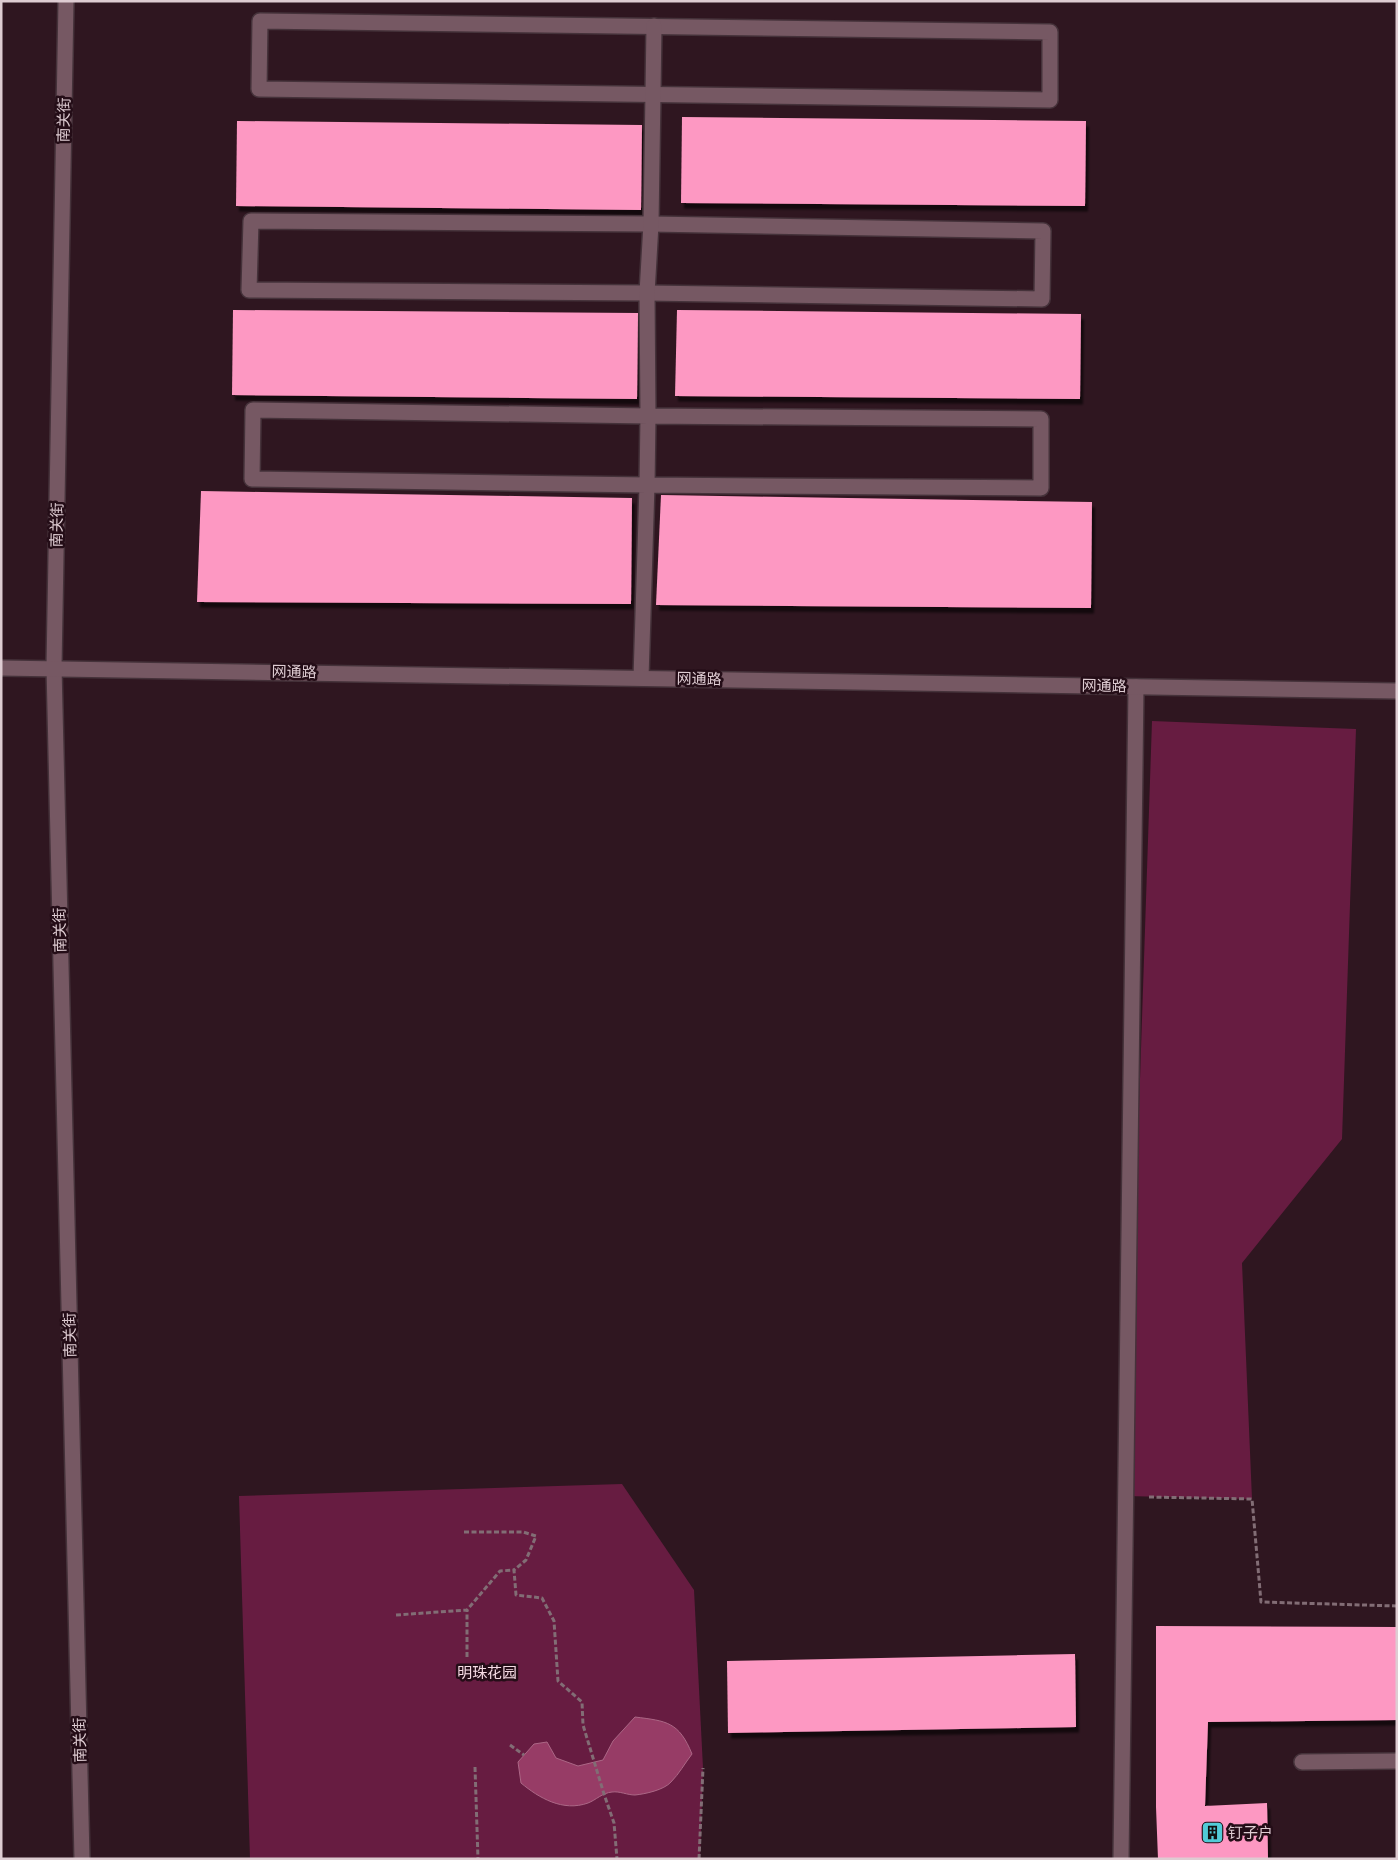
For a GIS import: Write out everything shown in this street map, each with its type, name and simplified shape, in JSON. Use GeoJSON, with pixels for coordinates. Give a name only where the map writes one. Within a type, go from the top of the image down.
{"type":"FeatureCollection","features":[{"type":"Feature","properties":{"kind":"street","name":"南关街"},"geometry":{"type":"LineString","coordinates":[[66,1],[54,668],[82,1859]]}},
{"type":"Feature","properties":{"kind":"street"},"geometry":{"type":"LineString","coordinates":[[260,21],[1050,32],[1050,100],[653,95],[259,89],[260,21]]}},
{"type":"Feature","properties":{"kind":"street"},"geometry":{"type":"LineString","coordinates":[[641,678],[648,416],[646,293],[651,224],[654,26]]}},
{"type":"Feature","properties":{"kind":"street"},"geometry":{"type":"LineString","coordinates":[[250,221],[651,224],[1043,231],[1042,299],[646,293],[249,290],[250,221]]}},
{"type":"Feature","properties":{"kind":"street"},"geometry":{"type":"LineString","coordinates":[[253,410],[1041,419],[1040,488],[647,485],[252,479],[253,410]]}},
{"type":"Feature","properties":{"kind":"street","name":"网通路"},"geometry":{"type":"LineString","coordinates":[[1,668],[1397,691]]}},
{"type":"Feature","properties":{"kind":"street"},"geometry":{"type":"LineString","coordinates":[[1121,1859],[1136,686]]}},
{"type":"Feature","properties":{"kind":"street"},"geometry":{"type":"LineString","coordinates":[[1302,1762],[1397,1761]]}},
{"type":"Feature","properties":{"kind":"path"},"geometry":{"type":"LineString","coordinates":[[1126,1496],[1252,1499],[1261,1602],[1397,1606]]}},
{"type":"Feature","properties":{"kind":"path"},"geometry":{"type":"LineString","coordinates":[[464,1532],[524,1532],[536,1536],[526,1560],[514,1570],[500,1571],[467,1610],[467,1657]]}},
{"type":"Feature","properties":{"kind":"path"},"geometry":{"type":"LineString","coordinates":[[514,1570],[516,1595],[542,1598],[554,1621],[558,1681],[582,1702],[583,1725],[614,1823],[617,1859]]}},
{"type":"Feature","properties":{"kind":"path"},"geometry":{"type":"LineString","coordinates":[[396,1615],[467,1610]]}},
{"type":"Feature","properties":{"kind":"path"},"geometry":{"type":"LineString","coordinates":[[510,1745],[524,1755]]}},
{"type":"Feature","properties":{"kind":"path"},"geometry":{"type":"LineString","coordinates":[[475,1767],[478,1859]]}},
{"type":"Feature","properties":{"kind":"path"},"geometry":{"type":"LineString","coordinates":[[699,1859],[703,1768]]}},
{"type":"Feature","properties":{"kind":"green space"},"geometry":{"type":"Polygon","coordinates":[[[1152,721],[1356,729],[1342,1139],[1242,1263],[1252,1499],[1126,1496],[1152,721]]]}},
{"type":"Feature","properties":{"kind":"green space","name":"明珠花园"},"geometry":{"type":"Polygon","coordinates":[[[622,1484],[694,1590],[703,1768],[700,1859],[250,1859],[239,1496],[622,1484]]]}},
{"type":"Feature","properties":{"kind":"shaded area"},"geometry":{"type":"Polygon","coordinates":[[[635,1717],[656,1720],[671,1725],[677,1729],[687,1743],[692,1754],[668,1785],[649,1793],[635,1795],[612,1792],[588,1803],[570,1806],[552,1802],[536,1794],[521,1783],[518,1762],[534,1744],[547,1742],[556,1758],[578,1766],[603,1760],[613,1741],[635,1717]]]}},
{"type":"Feature","properties":{"kind":"building"},"geometry":{"type":"Polygon","coordinates":[[[682,117],[1086,121],[1085,206],[681,203],[682,117]]]}},
{"type":"Feature","properties":{"kind":"building"},"geometry":{"type":"Polygon","coordinates":[[[237,121],[642,125],[641,210],[236,206],[237,121]]]}},
{"type":"Feature","properties":{"kind":"building"},"geometry":{"type":"Polygon","coordinates":[[[233,310],[638,313],[637,399],[232,395],[233,310]]]}},
{"type":"Feature","properties":{"kind":"building"},"geometry":{"type":"Polygon","coordinates":[[[677,310],[1081,314],[1080,399],[675,396],[677,310]]]}},
{"type":"Feature","properties":{"kind":"building"},"geometry":{"type":"Polygon","coordinates":[[[201,491],[632,498],[631,604],[197,602],[201,491]]]}},
{"type":"Feature","properties":{"kind":"building"},"geometry":{"type":"Polygon","coordinates":[[[661,495],[1092,502],[1091,608],[656,605],[661,495]]]}},
{"type":"Feature","properties":{"kind":"building"},"geometry":{"type":"Polygon","coordinates":[[[1156,1626],[1397,1627],[1397,1720],[1208,1722],[1205,1806],[1267,1803],[1268,1859],[1158,1859],[1156,1807],[1156,1626]]]}},
{"type":"Feature","properties":{"kind":"building"},"geometry":{"type":"Polygon","coordinates":[[[1075,1654],[1076,1727],[728,1733],[727,1661],[1075,1654]]]}},
{"type":"Feature","properties":{"kind":"place","name":"钉子户"},"geometry":{"type":"Point","coordinates":[1212,1833]}}]}
